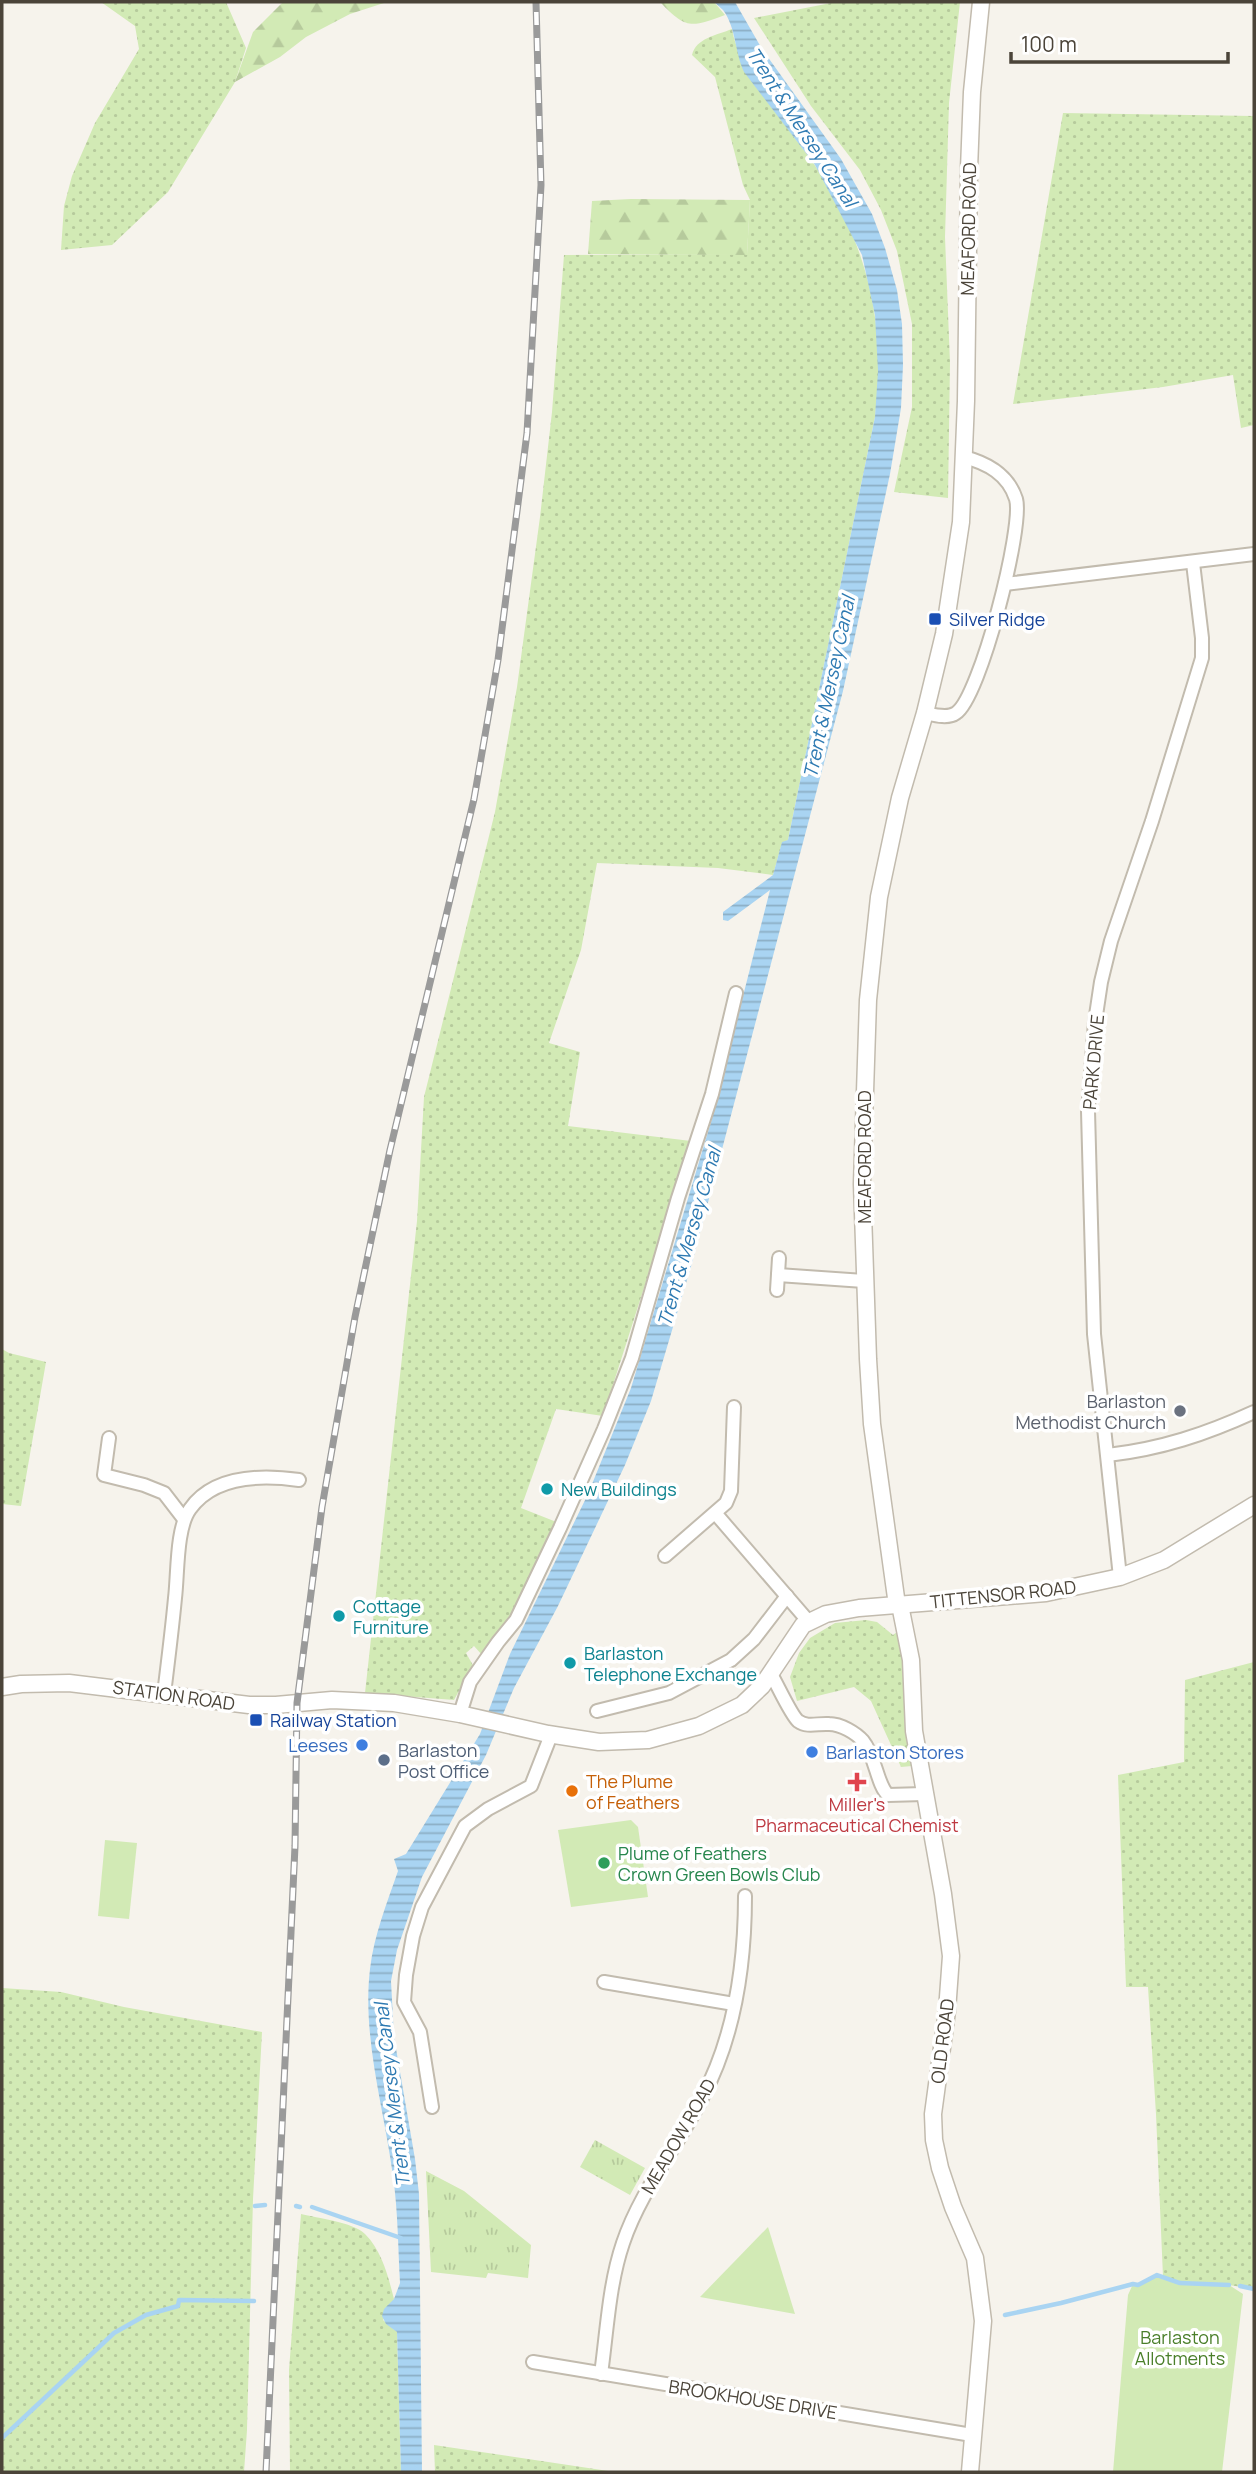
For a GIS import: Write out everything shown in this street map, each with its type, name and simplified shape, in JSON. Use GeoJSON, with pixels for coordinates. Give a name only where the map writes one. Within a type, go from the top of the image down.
{"type":"FeatureCollection","features":[{"type":"Feature","properties":{"kind":"street","name":"MEAFORD ROAD"},"geometry":{"type":"LineString","coordinates":[[899,1605],[872,1424],[864,1281],[863,1109],[868,1000],[879,897],[900,798],[925,713],[944,634],[962,509],[969,169],[972,92],[981,2]]}},
{"type":"Feature","properties":{"kind":"street"},"geometry":{"type":"LineString","coordinates":[[925,713],[944,716],[956,714],[964,706],[980,670],[1005,584],[1017,523],[1016,498],[1008,484],[988,464],[964,457]]}},
{"type":"Feature","properties":{"kind":"street"},"geometry":{"type":"LineString","coordinates":[[1005,584],[1254,554]]}},
{"type":"Feature","properties":{"kind":"street","name":"PARK DRIVE"},"geometry":{"type":"LineString","coordinates":[[1121,1577],[1093,1320],[1088,1111],[1095,1022],[1111,941],[1202,658],[1193,563]]}},
{"type":"Feature","properties":{"kind":"street"},"geometry":{"type":"LineString","coordinates":[[460,1714],[470,1682],[516,1620],[604,1429],[632,1358],[678,1198],[712,1094],[736,993]]}},
{"type":"Feature","properties":{"kind":"street"},"geometry":{"type":"LineString","coordinates":[[777,1290],[779,1258]]}},
{"type":"Feature","properties":{"kind":"street"},"geometry":{"type":"LineString","coordinates":[[778,1275],[864,1281]]}},
{"type":"Feature","properties":{"kind":"street"},"geometry":{"type":"LineString","coordinates":[[664,1556],[726,1503],[731,1491],[734,1407]]}},
{"type":"Feature","properties":{"kind":"street"},"geometry":{"type":"LineString","coordinates":[[1108,1455],[1145,1451],[1218,1428],[1254,1412]]}},
{"type":"Feature","properties":{"kind":"street"},"geometry":{"type":"LineString","coordinates":[[109,1438],[104,1475],[164,1493],[184,1519]]}},
{"type":"Feature","properties":{"kind":"street"},"geometry":{"type":"LineString","coordinates":[[164,1695],[184,1519],[191,1507],[228,1483],[254,1476],[299,1480]]}},
{"type":"Feature","properties":{"kind":"street","name":"TITTENSOR ROAD"},"geometry":{"type":"LineString","coordinates":[[899,1605],[1046,1592],[1121,1577],[1164,1560],[1254,1505]]}},
{"type":"Feature","properties":{"kind":"street"},"geometry":{"type":"LineString","coordinates":[[716,1514],[809,1622]]}},
{"type":"Feature","properties":{"kind":"street"},"geometry":{"type":"LineString","coordinates":[[597,1711],[669,1693],[732,1660],[754,1639],[787,1596]]}},
{"type":"Feature","properties":{"kind":"street"},"geometry":{"type":"LineString","coordinates":[[432,2107],[420,2032],[404,2002],[408,1962],[422,1907],[465,1826],[488,1809],[531,1786],[551,1735],[615,1743],[674,1735],[732,1712],[749,1699],[771,1674],[795,1634],[809,1622],[840,1612],[899,1605]]}},
{"type":"Feature","properties":{"kind":"street","name":"OLD ROAD"},"geometry":{"type":"LineString","coordinates":[[899,1605],[908,1638],[914,1731],[943,1894],[951,1956],[947,2011],[933,2114],[934,2140],[953,2207],[975,2258],[983,2321],[970,2472]]}},
{"type":"Feature","properties":{"kind":"street"},"geometry":{"type":"LineString","coordinates":[[771,1674],[793,1716],[800,1723],[813,1726],[836,1725],[861,1739],[874,1759],[882,1786],[888,1795],[924,1794]]}},
{"type":"Feature","properties":{"kind":"street","name":"STATION ROAD"},"geometry":{"type":"LineString","coordinates":[[2,1687],[69,1683],[257,1705],[332,1700],[394,1703],[480,1718],[551,1735]]}},
{"type":"Feature","properties":{"kind":"street","name":"MEADOW ROAD"},"geometry":{"type":"LineString","coordinates":[[601,2374],[615,2272],[623,2243],[651,2183],[714,2074],[731,2028],[744,1926],[744,1896]]}},
{"type":"Feature","properties":{"kind":"street"},"geometry":{"type":"LineString","coordinates":[[604,1982],[734,2004]]}},
{"type":"Feature","properties":{"kind":"street","name":"BROOKHOUSE DRIVE"},"geometry":{"type":"LineString","coordinates":[[533,2362],[972,2435]]}},
{"type":"Feature","properties":{"kind":"green space"},"geometry":{"type":"Polygon","coordinates":[[[101,2],[226,2],[246,48],[235,82],[168,192],[112,245],[61,250],[64,206],[72,176],[95,123],[139,49],[135,26],[101,2]]]}},
{"type":"Feature","properties":{"kind":"green space"},"geometry":{"type":"Polygon","coordinates":[[[283,2],[387,2],[350,14],[306,37],[280,57],[235,82],[253,32],[283,2]]]}},
{"type":"Feature","properties":{"kind":"green space"},"geometry":{"type":"Polygon","coordinates":[[[660,2],[714,2],[725,15],[689,24],[676,17],[660,2]]]}},
{"type":"Feature","properties":{"kind":"green space"},"geometry":{"type":"Polygon","coordinates":[[[836,2],[960,2],[949,103],[945,237],[950,363],[948,498],[894,492],[912,407],[912,324],[897,251],[881,210],[860,170],[811,106],[754,18],[836,2]]]}},
{"type":"Feature","properties":{"kind":"green space"},"geometry":{"type":"Polygon","coordinates":[[[732,29],[739,52],[751,74],[814,164],[848,224],[869,285],[878,349],[875,417],[788,840],[782,843],[773,875],[718,868],[597,863],[581,950],[549,1043],[580,1052],[568,1126],[691,1141],[603,1416],[556,1409],[521,1508],[559,1523],[510,1622],[482,1655],[474,1646],[466,1653],[474,1667],[454,1700],[365,1693],[417,1221],[424,1097],[495,812],[517,687],[552,412],[564,255],[747,254],[750,200],[743,185],[715,77],[692,55],[702,41],[732,29]]]}},
{"type":"Feature","properties":{"kind":"green space"},"geometry":{"type":"Polygon","coordinates":[[[1063,113],[1254,116],[1254,425],[1241,428],[1233,375],[1163,387],[1013,404],[1063,113]]]}},
{"type":"Feature","properties":{"kind":"green space"},"geometry":{"type":"Polygon","coordinates":[[[750,200],[747,255],[588,254],[592,201],[750,200]]]}},
{"type":"Feature","properties":{"kind":"green space"},"geometry":{"type":"Polygon","coordinates":[[[2,1349],[46,1362],[21,1506],[2,1504],[2,1349]]]}},
{"type":"Feature","properties":{"kind":"green space"},"geometry":{"type":"Polygon","coordinates":[[[866,1620],[877,1622],[893,1635],[897,1632],[902,1644],[912,1766],[901,1767],[871,1701],[854,1687],[797,1701],[790,1677],[799,1653],[810,1638],[835,1623],[866,1620]]]}},
{"type":"Feature","properties":{"kind":"green space"},"geometry":{"type":"Polygon","coordinates":[[[1254,1662],[1254,2289],[1180,2283],[1163,2277],[1148,1987],[1126,1987],[1118,1775],[1184,1762],[1185,1680],[1254,1662]]]}},
{"type":"Feature","properties":{"kind":"green space","name":"Plume of Feathers Crown Green Bowls Club"},"geometry":{"type":"Polygon","coordinates":[[[631,1820],[638,1827],[648,1897],[571,1907],[558,1830],[631,1820]]]}},
{"type":"Feature","properties":{"kind":"green space"},"geometry":{"type":"Polygon","coordinates":[[[105,1840],[137,1843],[129,1919],[98,1916],[105,1840]]]}},
{"type":"Feature","properties":{"kind":"green space"},"geometry":{"type":"Polygon","coordinates":[[[2,1988],[61,1992],[124,2007],[262,2032],[253,2199],[244,2472],[2,2472],[2,1988]]]}},
{"type":"Feature","properties":{"kind":"green space"},"geometry":{"type":"Polygon","coordinates":[[[595,2140],[645,2168],[630,2195],[580,2167],[595,2140]]]}},
{"type":"Feature","properties":{"kind":"green space"},"geometry":{"type":"Polygon","coordinates":[[[426,2171],[464,2191],[531,2245],[528,2278],[488,2273],[486,2278],[431,2272],[426,2171]]]}},
{"type":"Feature","properties":{"kind":"green space"},"geometry":{"type":"Polygon","coordinates":[[[301,2214],[344,2223],[359,2230],[371,2241],[384,2264],[394,2299],[383,2320],[397,2332],[401,2472],[290,2472],[289,2370],[301,2214]]]}},
{"type":"Feature","properties":{"kind":"green space"},"geometry":{"type":"Polygon","coordinates":[[[768,2227],[795,2314],[700,2297],[768,2227]]]}},
{"type":"Feature","properties":{"kind":"green space","name":"Barlaston Allotments"},"geometry":{"type":"Polygon","coordinates":[[[1157,2275],[1180,2283],[1229,2285],[1243,2294],[1222,2472],[1113,2472],[1128,2295],[1133,2284],[1138,2285],[1157,2275]]]}},
{"type":"Feature","properties":{"kind":"green space"},"geometry":{"type":"Polygon","coordinates":[[[434,2445],[615,2472],[435,2472],[434,2445]]]}},
{"type":"Feature","properties":{"kind":"water","name":"Trent & Mersey Canal"},"geometry":{"type":"Polygon","coordinates":[[[714,2],[735,2],[762,49],[841,159],[872,214],[897,290],[902,324],[901,408],[890,474],[843,691],[692,1263],[651,1401],[625,1465],[558,1606],[514,1688],[486,1755],[422,1877],[397,1950],[391,1981],[394,2037],[419,2194],[422,2472],[401,2472],[397,2332],[386,2324],[382,2316],[384,2309],[394,2299],[400,2283],[397,2216],[389,2150],[371,2047],[368,1995],[370,1969],[381,1919],[398,1871],[394,1859],[406,1854],[480,1734],[510,1654],[588,1494],[631,1388],[711,1122],[770,890],[728,921],[723,920],[723,912],[773,875],[782,842],[788,840],[875,417],[878,371],[875,315],[862,255],[815,165],[744,72],[727,17],[714,2]]]}},
{"type":"Feature","properties":{"kind":"waterway"},"geometry":{"type":"LineString","coordinates":[[255,2206],[265,2205]]}},
{"type":"Feature","properties":{"kind":"waterway"},"geometry":{"type":"LineString","coordinates":[[296,2206],[300,2207]]}},
{"type":"Feature","properties":{"kind":"waterway"},"geometry":{"type":"LineString","coordinates":[[312,2207],[401,2238]]}},
{"type":"Feature","properties":{"kind":"waterway"},"geometry":{"type":"LineString","coordinates":[[1005,2315],[1138,2285],[1157,2275],[1180,2283],[1229,2285]]}},
{"type":"Feature","properties":{"kind":"waterway"},"geometry":{"type":"LineString","coordinates":[[1240,2286],[1254,2289]]}},
{"type":"Feature","properties":{"kind":"waterway"},"geometry":{"type":"LineString","coordinates":[[2,2438],[114,2333],[146,2315],[178,2306],[179,2300],[254,2301]]}},
{"type":"Feature","properties":{"kind":"railway"},"geometry":{"type":"LineString","coordinates":[[266,2472],[295,1846],[297,1703],[322,1507],[355,1317],[390,1150],[474,799],[498,660],[527,433],[541,185],[536,2]]}},
{"type":"Feature","properties":{"kind":"place","name":"Silver Ridge"},"geometry":{"type":"Point","coordinates":[935,619]}},
{"type":"Feature","properties":{"kind":"place","name":"Barlaston Methodist Church"},"geometry":{"type":"Point","coordinates":[1180,1411]}},
{"type":"Feature","properties":{"kind":"place","name":"New Buildings"},"geometry":{"type":"Point","coordinates":[547,1489]}},
{"type":"Feature","properties":{"kind":"place","name":"Cottage Furniture"},"geometry":{"type":"Point","coordinates":[339,1616]}},
{"type":"Feature","properties":{"kind":"place","name":"Barlaston Telephone Exchange"},"geometry":{"type":"Point","coordinates":[570,1663]}},
{"type":"Feature","properties":{"kind":"place","name":"Railway Station"},"geometry":{"type":"Point","coordinates":[256,1720]}},
{"type":"Feature","properties":{"kind":"place","name":"Leeses"},"geometry":{"type":"Point","coordinates":[362,1745]}},
{"type":"Feature","properties":{"kind":"place","name":"Barlaston Stores"},"geometry":{"type":"Point","coordinates":[812,1752]}},
{"type":"Feature","properties":{"kind":"place","name":"Barlaston Post Office"},"geometry":{"type":"Point","coordinates":[384,1760]}},
{"type":"Feature","properties":{"kind":"place","name":"Miller's Pharmaceutical Chemist"},"geometry":{"type":"Point","coordinates":[857,1782]}},
{"type":"Feature","properties":{"kind":"place","name":"The Plume of Feathers"},"geometry":{"type":"Point","coordinates":[572,1791]}},
{"type":"Feature","properties":{"kind":"place","name":"Plume of Feathers Crown Green Bowls Club"},"geometry":{"type":"Point","coordinates":[604,1863]}}]}
